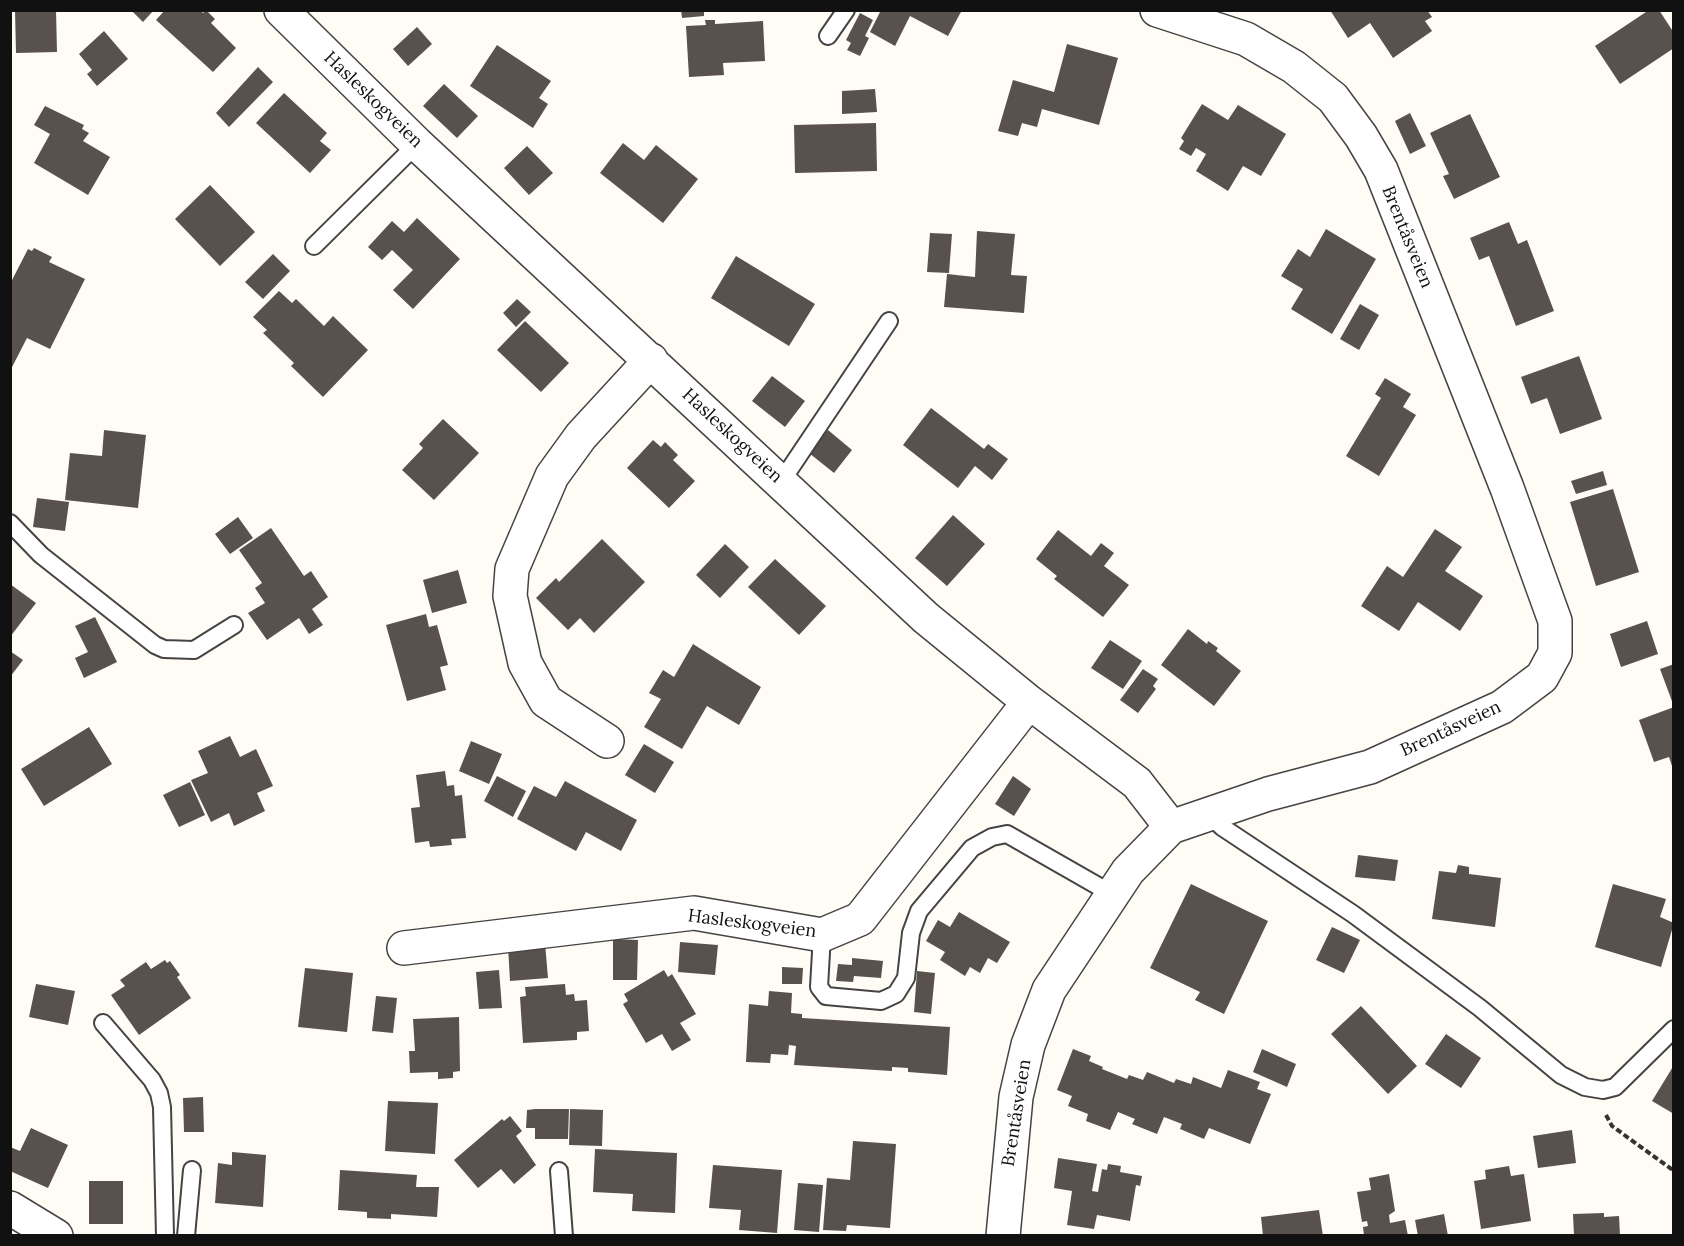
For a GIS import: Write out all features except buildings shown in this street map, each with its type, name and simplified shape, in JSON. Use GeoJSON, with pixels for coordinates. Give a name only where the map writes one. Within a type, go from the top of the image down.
{"type":"FeatureCollection","features":[{"type":"Feature","properties":{"kind":"street","name":"Hasleskogveien"},"geometry":{"type":"LineString","coordinates":[[280,10],[417,144],[926,618],[1029,702],[1137,783],[1171,827]]}},
{"type":"Feature","properties":{"kind":"street","name":"Brentåsveien"},"geometry":{"type":"LineString","coordinates":[[1003,1236],[1016,1097],[1028,1044],[1048,990],[1128,871],[1171,827],[1268,794],[1370,767],[1502,707],[1542,677],[1556,653],[1555,621],[1507,488],[1381,170],[1361,136],[1333,98],[1294,67],[1246,39],[1156,10]]}},
{"type":"Feature","properties":{"kind":"street"},"geometry":{"type":"LineString","coordinates":[[607,741],[546,701],[525,663],[510,596],[512,569],[552,476],[581,436],[651,360]]}},
{"type":"Feature","properties":{"kind":"street","name":"Hasleskogveien"},"geometry":{"type":"LineString","coordinates":[[404,948],[694,913],[822,935],[860,919],[1029,702]]}},
{"type":"Feature","properties":{"kind":"street"},"geometry":{"type":"LineString","coordinates":[[10,1208],[56,1236]]}},
{"type":"Feature","properties":{"kind":"lane"},"geometry":{"type":"LineString","coordinates":[[828,36],[846,10]]}},
{"type":"Feature","properties":{"kind":"lane"},"geometry":{"type":"LineString","coordinates":[[314,246],[417,144]]}},
{"type":"Feature","properties":{"kind":"lane"},"geometry":{"type":"LineString","coordinates":[[781,482],[889,321]]}},
{"type":"Feature","properties":{"kind":"lane"},"geometry":{"type":"LineString","coordinates":[[10,523],[41,555],[155,645],[164,649],[194,650],[234,625]]}},
{"type":"Feature","properties":{"kind":"lane"},"geometry":{"type":"LineString","coordinates":[[1208,814],[1222,827],[1353,914],[1480,1008],[1562,1075],[1585,1087],[1603,1090],[1615,1087],[1674,1029]]}},
{"type":"Feature","properties":{"kind":"lane"},"geometry":{"type":"LineString","coordinates":[[822,935],[819,987],[826,996],[881,1001],[896,994],[906,978],[911,933],[919,910],[972,848],[992,837],[1007,834],[1112,894]]}},
{"type":"Feature","properties":{"kind":"lane"},"geometry":{"type":"LineString","coordinates":[[103,1023],[152,1080],[159,1093],[162,1107],[165,1236]]}},
{"type":"Feature","properties":{"kind":"lane"},"geometry":{"type":"LineString","coordinates":[[186,1236],[192,1170]]}},
{"type":"Feature","properties":{"kind":"lane"},"geometry":{"type":"LineString","coordinates":[[559,1171],[564,1236]]}},
{"type":"Feature","properties":{"kind":"path"},"geometry":{"type":"LineString","coordinates":[[1603,1090],[1604,1111],[1612,1126],[1674,1171]]}}]}
